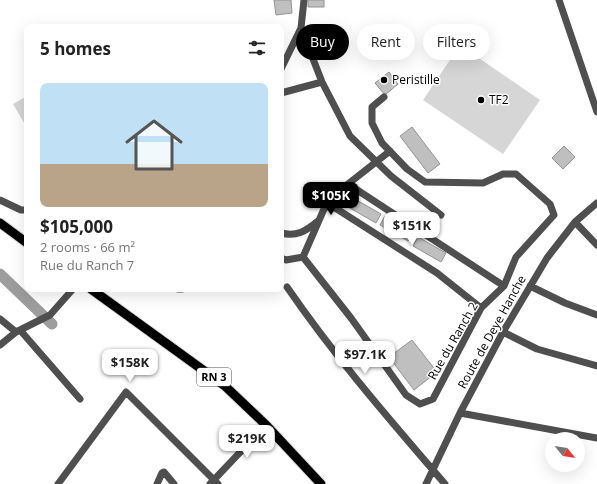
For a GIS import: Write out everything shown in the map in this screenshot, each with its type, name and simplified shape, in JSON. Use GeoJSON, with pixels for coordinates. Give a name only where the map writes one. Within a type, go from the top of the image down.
{"type":"FeatureCollection","features":[{"type":"Feature","properties":{"kind":"main road"},"geometry":{"type":"LineString","coordinates":[[0,223],[24,241]]}},
{"type":"Feature","properties":{"kind":"main road","name":"RN 3"},"geometry":{"type":"LineString","coordinates":[[95,292],[225,386],[266,425],[317,482]]}},
{"type":"Feature","properties":{"kind":"street"},"geometry":{"type":"LineString","coordinates":[[301,24],[304,0]]}},
{"type":"Feature","properties":{"kind":"street"},"geometry":{"type":"LineString","coordinates":[[559,0],[597,112]]}},
{"type":"Feature","properties":{"kind":"street"},"geometry":{"type":"LineString","coordinates":[[284,63],[296,38]]}},
{"type":"Feature","properties":{"kind":"street"},"geometry":{"type":"LineString","coordinates":[[313,60],[322,82],[350,136],[391,176],[441,215]]}},
{"type":"Feature","properties":{"kind":"street"},"geometry":{"type":"LineString","coordinates":[[284,92],[322,82]]}},
{"type":"Feature","properties":{"kind":"street"},"geometry":{"type":"LineString","coordinates":[[284,259],[303,257],[324,209],[348,184],[377,163],[390,151],[382,143],[372,123],[372,107],[384,97]]}},
{"type":"Feature","properties":{"kind":"street","name":"Rue du Ranch 2"},"geometry":{"type":"LineString","coordinates":[[303,257],[351,318],[406,394],[420,404],[433,399],[482,308],[504,286],[516,257],[554,215],[550,204],[516,174],[503,174],[483,183],[425,182],[407,169],[390,151]]}},
{"type":"Feature","properties":{"kind":"street"},"geometry":{"type":"LineString","coordinates":[[348,184],[504,286]]}},
{"type":"Feature","properties":{"kind":"street"},"geometry":{"type":"LineString","coordinates":[[0,200],[24,210]]}},
{"type":"Feature","properties":{"kind":"street"},"geometry":{"type":"LineString","coordinates":[[329,204],[437,273],[482,308]]}},
{"type":"Feature","properties":{"kind":"street","name":"Route de Deye Hanche"},"geometry":{"type":"LineString","coordinates":[[426,484],[460,413],[503,332],[547,258],[575,222],[597,204]]}},
{"type":"Feature","properties":{"kind":"street"},"geometry":{"type":"LineString","coordinates":[[284,234],[293,236],[318,221]]}},
{"type":"Feature","properties":{"kind":"street"},"geometry":{"type":"LineString","coordinates":[[575,222],[597,245]]}},
{"type":"Feature","properties":{"kind":"street"},"geometry":{"type":"LineString","coordinates":[[530,286],[597,315]]}},
{"type":"Feature","properties":{"kind":"street"},"geometry":{"type":"LineString","coordinates":[[287,287],[313,325],[445,484]]}},
{"type":"Feature","properties":{"kind":"street"},"geometry":{"type":"LineString","coordinates":[[0,345],[18,331],[45,318],[70,292]]}},
{"type":"Feature","properties":{"kind":"street"},"geometry":{"type":"LineString","coordinates":[[0,319],[18,331],[80,399]]}},
{"type":"Feature","properties":{"kind":"street"},"geometry":{"type":"LineString","coordinates":[[503,332],[537,348],[597,366]]}},
{"type":"Feature","properties":{"kind":"street"},"geometry":{"type":"LineString","coordinates":[[58,484],[126,392],[214,482],[266,425]]}},
{"type":"Feature","properties":{"kind":"street"},"geometry":{"type":"LineString","coordinates":[[460,413],[597,438]]}},
{"type":"Feature","properties":{"kind":"street"},"geometry":{"type":"LineString","coordinates":[[157,484],[162,473],[164,472],[174,484]]}},
{"type":"Feature","properties":{"kind":"shaded area","name":"TF2"},"geometry":{"type":"Polygon","coordinates":[[[450,60],[482,60],[540,100],[503,154],[423,100],[450,60]]]}},
{"type":"Feature","properties":{"kind":"shaded area"},"geometry":{"type":"Polygon","coordinates":[[[24,98],[24,123],[13,104],[24,98]]]}},
{"type":"Feature","properties":{"kind":"building"},"geometry":{"type":"Polygon","coordinates":[[[274,0],[291,0],[292,13],[276,15],[274,0]]]}},
{"type":"Feature","properties":{"kind":"building"},"geometry":{"type":"Polygon","coordinates":[[[308,0],[324,0],[324,7],[308,7],[308,0]]]}},
{"type":"Feature","properties":{"kind":"building"},"geometry":{"type":"Polygon","coordinates":[[[389,72],[398,84],[385,95],[375,83],[389,72]]]}},
{"type":"Feature","properties":{"kind":"building"},"geometry":{"type":"Polygon","coordinates":[[[412,127],[440,164],[428,173],[400,136],[412,127]]]}},
{"type":"Feature","properties":{"kind":"building"},"geometry":{"type":"Polygon","coordinates":[[[564,146],[575,157],[563,169],[552,158],[564,146]]]}},
{"type":"Feature","properties":{"kind":"building"},"geometry":{"type":"Polygon","coordinates":[[[353,198],[381,214],[376,223],[348,207],[353,198]]]}},
{"type":"Feature","properties":{"kind":"building"},"geometry":{"type":"Polygon","coordinates":[[[385,216],[413,233],[408,241],[380,225],[385,216]]]}},
{"type":"Feature","properties":{"kind":"building"},"geometry":{"type":"Polygon","coordinates":[[[418,237],[446,253],[441,262],[413,246],[418,237]]]}},
{"type":"Feature","properties":{"kind":"building"},"geometry":{"type":"Polygon","coordinates":[[[412,340],[437,372],[414,390],[389,357],[412,340]]]}},
{"type":"Feature","properties":{"kind":"waterway"},"geometry":{"type":"LineString","coordinates":[[0,274],[52,324]]}},
{"type":"Feature","properties":{"kind":"place","name":"Peristille"},"geometry":{"type":"Point","coordinates":[384,80]}},
{"type":"Feature","properties":{"kind":"place","name":"TF2"},"geometry":{"type":"Point","coordinates":[481,100]}}]}
